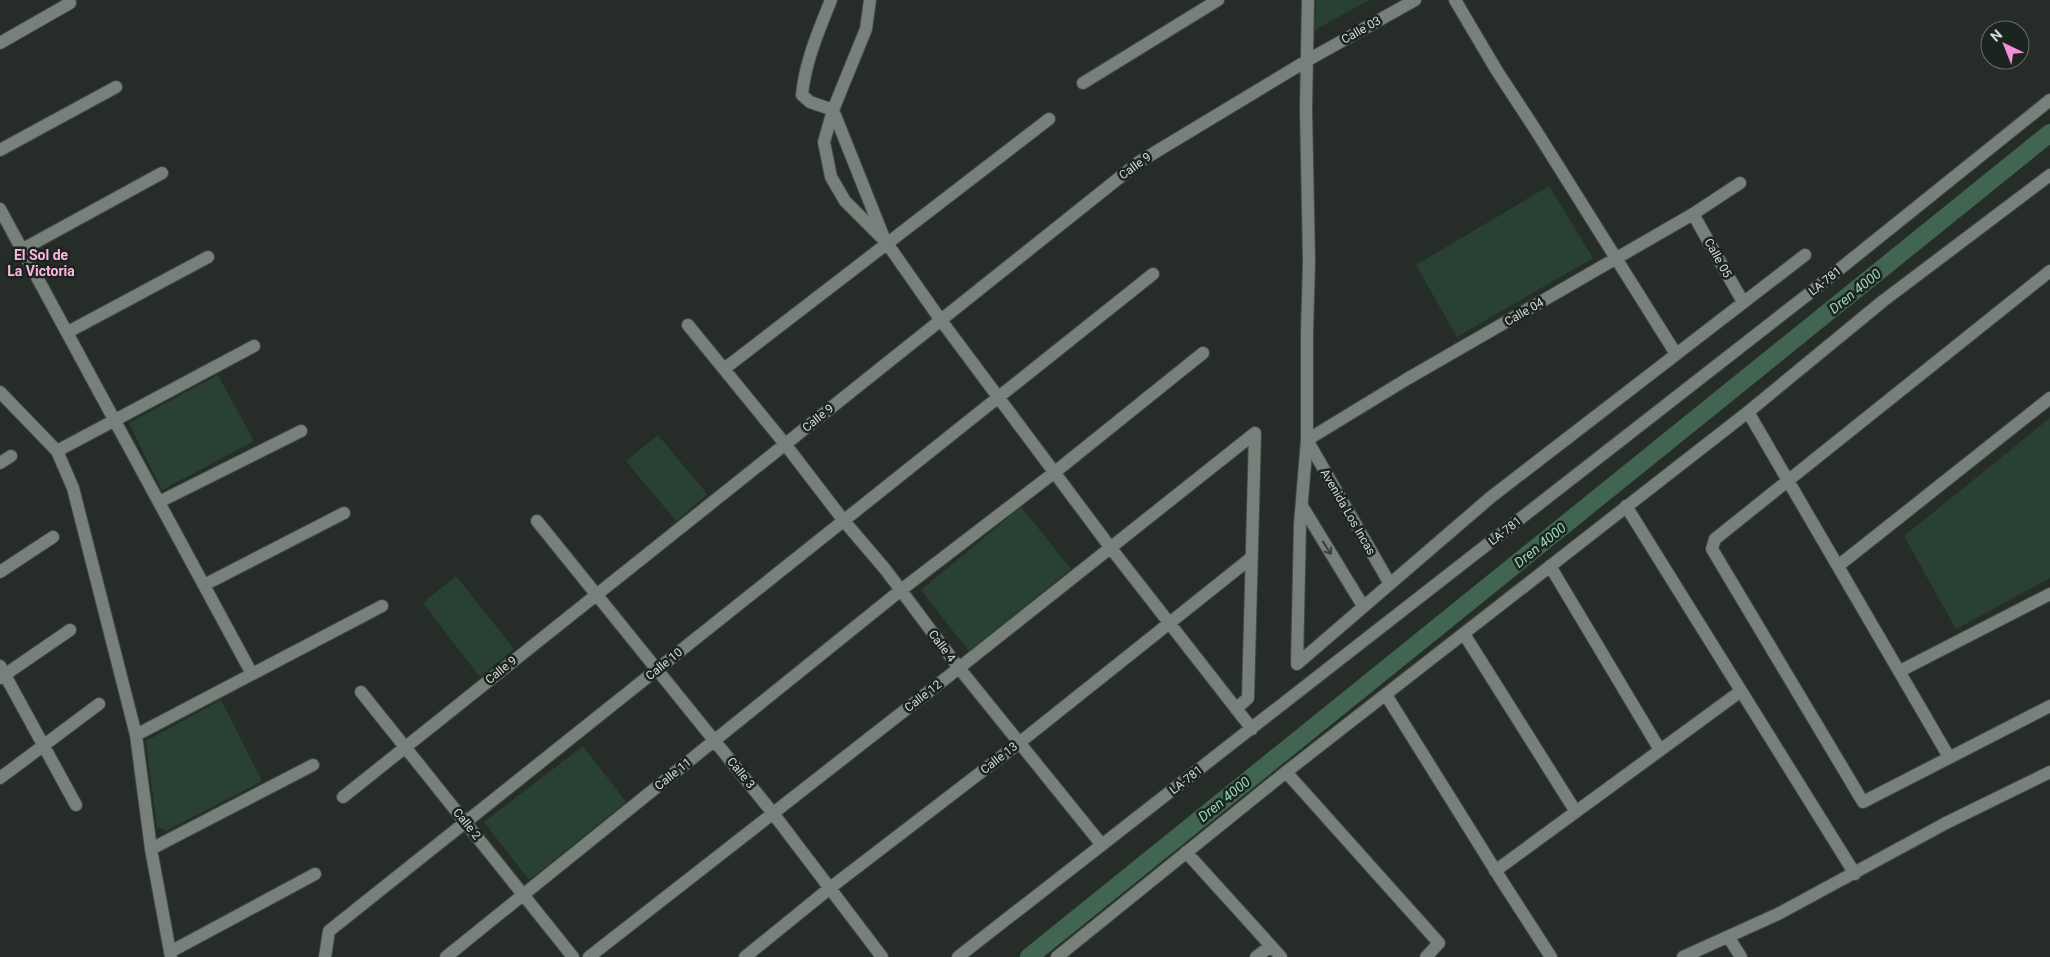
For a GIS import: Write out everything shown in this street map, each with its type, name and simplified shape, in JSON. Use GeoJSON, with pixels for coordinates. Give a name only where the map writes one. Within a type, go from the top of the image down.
{"type":"FeatureCollection","features":[{"type":"Feature","properties":{"kind":"street"},"geometry":{"type":"LineString","coordinates":[[831,0],[803,80],[802,94],[810,102],[833,110],[886,242]]}},
{"type":"Feature","properties":{"kind":"street"},"geometry":{"type":"LineString","coordinates":[[870,0],[866,29],[833,110],[824,142],[831,177],[845,201],[886,242],[940,319],[1110,547],[1252,729]]}},
{"type":"Feature","properties":{"kind":"street"},"geometry":{"type":"LineString","coordinates":[[1083,83],[1218,0]]}},
{"type":"Feature","properties":{"kind":"street"},"geometry":{"type":"LineString","coordinates":[[1308,0],[1306,109],[1309,262],[1307,333],[1308,440],[1302,506],[1297,664],[1491,497],[1805,255]]}},
{"type":"Feature","properties":{"kind":"street","name":"Calle 03"},"geometry":{"type":"LineString","coordinates":[[1308,60],[1414,0]]}},
{"type":"Feature","properties":{"kind":"street"},"geometry":{"type":"LineString","coordinates":[[1455,0],[1496,71],[1535,129],[1676,354]]}},
{"type":"Feature","properties":{"kind":"street"},"geometry":{"type":"LineString","coordinates":[[0,43],[70,3]]}},
{"type":"Feature","properties":{"kind":"street","name":"Calle 9"},"geometry":{"type":"LineString","coordinates":[[342,797],[1139,162],[1308,60]]}},
{"type":"Feature","properties":{"kind":"street"},"geometry":{"type":"LineString","coordinates":[[0,150],[116,87]]}},
{"type":"Feature","properties":{"kind":"street","name":"LA-781"},"geometry":{"type":"LineString","coordinates":[[958,957],[1811,292],[2050,100]]}},
{"type":"Feature","properties":{"kind":"street"},"geometry":{"type":"LineString","coordinates":[[724,369],[886,242],[1049,119]]}},
{"type":"Feature","properties":{"kind":"street"},"geometry":{"type":"LineString","coordinates":[[23,249],[162,173]]}},
{"type":"Feature","properties":{"kind":"street"},"geometry":{"type":"LineString","coordinates":[[1057,957],[1286,772],[1748,412],[1883,301],[2050,175]]}},
{"type":"Feature","properties":{"kind":"street","name":"Calle 04"},"geometry":{"type":"LineString","coordinates":[[1308,440],[1407,379],[1693,214],[1740,183]]}},
{"type":"Feature","properties":{"kind":"street"},"geometry":{"type":"LineString","coordinates":[[0,209],[252,674]]}},
{"type":"Feature","properties":{"kind":"street","name":"Calle 05"},"geometry":{"type":"LineString","coordinates":[[1693,214],[1743,302]]}},
{"type":"Feature","properties":{"kind":"street"},"geometry":{"type":"LineString","coordinates":[[68,332],[208,257]]}},
{"type":"Feature","properties":{"kind":"street"},"geometry":{"type":"LineString","coordinates":[[2050,272],[1716,539],[1712,549],[1863,802],[2050,706]]}},
{"type":"Feature","properties":{"kind":"street","name":"Calle 10"},"geometry":{"type":"LineString","coordinates":[[325,957],[329,931],[1153,274]]}},
{"type":"Feature","properties":{"kind":"street","name":"Calle 4"},"geometry":{"type":"LineString","coordinates":[[688,325],[901,590],[958,668],[1102,845]]}},
{"type":"Feature","properties":{"kind":"street"},"geometry":{"type":"LineString","coordinates":[[57,451],[254,346]]}},
{"type":"Feature","properties":{"kind":"street","name":"Calle 11"},"geometry":{"type":"LineString","coordinates":[[446,957],[901,590],[1055,472],[1204,353]]}},
{"type":"Feature","properties":{"kind":"street"},"geometry":{"type":"LineString","coordinates":[[0,392],[57,451],[73,488],[136,735],[151,849],[171,954],[315,874]]}},
{"type":"Feature","properties":{"kind":"street"},"geometry":{"type":"LineString","coordinates":[[1838,566],[2050,398]]}},
{"type":"Feature","properties":{"kind":"street"},"geometry":{"type":"LineString","coordinates":[[1748,412],[1949,758]]}},
{"type":"Feature","properties":{"kind":"street"},"geometry":{"type":"LineString","coordinates":[[159,502],[301,431]]}},
{"type":"Feature","properties":{"kind":"street","name":"Calle 12"},"geometry":{"type":"LineString","coordinates":[[589,957],[1255,433],[1251,558]]}},
{"type":"Feature","properties":{"kind":"street","name":"Avenida Los Incas"},"geometry":{"type":"LineString","coordinates":[[1308,440],[1390,584]]}},
{"type":"Feature","properties":{"kind":"street"},"geometry":{"type":"LineString","coordinates":[[1302,506],[1363,606]]}},
{"type":"Feature","properties":{"kind":"street"},"geometry":{"type":"LineString","coordinates":[[1626,506],[1855,874]]}},
{"type":"Feature","properties":{"kind":"street"},"geometry":{"type":"LineString","coordinates":[[204,586],[344,512]]}},
{"type":"Feature","properties":{"kind":"street","name":"Calle 3"},"geometry":{"type":"LineString","coordinates":[[537,521],[772,812],[882,957]]}},
{"type":"Feature","properties":{"kind":"street"},"geometry":{"type":"LineString","coordinates":[[0,572],[53,537]]}},
{"type":"Feature","properties":{"kind":"street"},"geometry":{"type":"LineString","coordinates":[[1236,709],[1248,698],[1251,558]]}},
{"type":"Feature","properties":{"kind":"street","name":"Calle 13"},"geometry":{"type":"LineString","coordinates":[[745,957],[830,888],[1019,743],[1251,558]]}},
{"type":"Feature","properties":{"kind":"street"},"geometry":{"type":"LineString","coordinates":[[1550,566],[1660,750]]}},
{"type":"Feature","properties":{"kind":"street"},"geometry":{"type":"LineString","coordinates":[[1900,671],[2050,594]]}},
{"type":"Feature","properties":{"kind":"street"},"geometry":{"type":"LineString","coordinates":[[136,735],[382,606]]}},
{"type":"Feature","properties":{"kind":"street"},"geometry":{"type":"LineString","coordinates":[[70,630],[2,673],[76,805]]}},
{"type":"Feature","properties":{"kind":"street"},"geometry":{"type":"LineString","coordinates":[[1464,634],[1576,812]]}},
{"type":"Feature","properties":{"kind":"street"},"geometry":{"type":"LineString","coordinates":[[1495,871],[1741,691]]}},
{"type":"Feature","properties":{"kind":"street","name":"Calle 2"},"geometry":{"type":"LineString","coordinates":[[361,692],[573,957]]}},
{"type":"Feature","properties":{"kind":"street"},"geometry":{"type":"LineString","coordinates":[[1386,695],[1495,871],[1551,957]]}},
{"type":"Feature","properties":{"kind":"street"},"geometry":{"type":"LineString","coordinates":[[0,778],[99,704]]}},
{"type":"Feature","properties":{"kind":"street"},"geometry":{"type":"LineString","coordinates":[[151,849],[313,765]]}},
{"type":"Feature","properties":{"kind":"street"},"geometry":{"type":"LineString","coordinates":[[1286,772],[1438,943],[1426,957]]}},
{"type":"Feature","properties":{"kind":"street"},"geometry":{"type":"LineString","coordinates":[[1683,957],[1729,938],[1778,914],[1855,874],[1946,823],[2050,772]]}},
{"type":"Feature","properties":{"kind":"street"},"geometry":{"type":"LineString","coordinates":[[1186,852],[1281,957]]}},
{"type":"Feature","properties":{"kind":"street"},"geometry":{"type":"LineString","coordinates":[[1729,938],[1741,957]]}},
{"type":"Feature","properties":{"kind":"street"},"geometry":{"type":"LineString","coordinates":[[1256,957],[1270,946]]}},
{"type":"Feature","properties":{"kind":"green space"},"geometry":{"type":"Polygon","coordinates":[[[1316,0],[1369,0],[1315,30],[1316,0]]]}},
{"type":"Feature","properties":{"kind":"green space"},"geometry":{"type":"Polygon","coordinates":[[[1549,186],[1593,258],[1457,337],[1416,265],[1549,186]]]}},
{"type":"Feature","properties":{"kind":"green space"},"geometry":{"type":"Polygon","coordinates":[[[218,375],[254,441],[162,490],[129,423],[218,375]]]}},
{"type":"Feature","properties":{"kind":"green space"},"geometry":{"type":"Polygon","coordinates":[[[2050,418],[2050,578],[1956,629],[1904,536],[2050,418]]]}},
{"type":"Feature","properties":{"kind":"green space"},"geometry":{"type":"Polygon","coordinates":[[[658,435],[707,494],[676,521],[626,461],[658,435]]]}},
{"type":"Feature","properties":{"kind":"green space"},"geometry":{"type":"Polygon","coordinates":[[[1021,507],[1071,569],[969,651],[921,590],[1021,507]]]}},
{"type":"Feature","properties":{"kind":"green space"},"geometry":{"type":"Polygon","coordinates":[[[456,576],[514,649],[480,677],[423,603],[456,576]]]}},
{"type":"Feature","properties":{"kind":"green space"},"geometry":{"type":"Polygon","coordinates":[[[221,700],[262,781],[166,831],[157,827],[146,741],[221,700]]]}},
{"type":"Feature","properties":{"kind":"green space"},"geometry":{"type":"Polygon","coordinates":[[[583,746],[626,802],[529,880],[484,822],[583,746]]]}},
{"type":"Feature","properties":{"kind":"waterway","name":"Dren 4000"},"geometry":{"type":"LineString","coordinates":[[1029,957],[2050,133]]}},
{"type":"Feature","properties":{"kind":"district","name":"El Sol de La Victoria"},"geometry":{"type":"Point","coordinates":[41,264]}}]}
